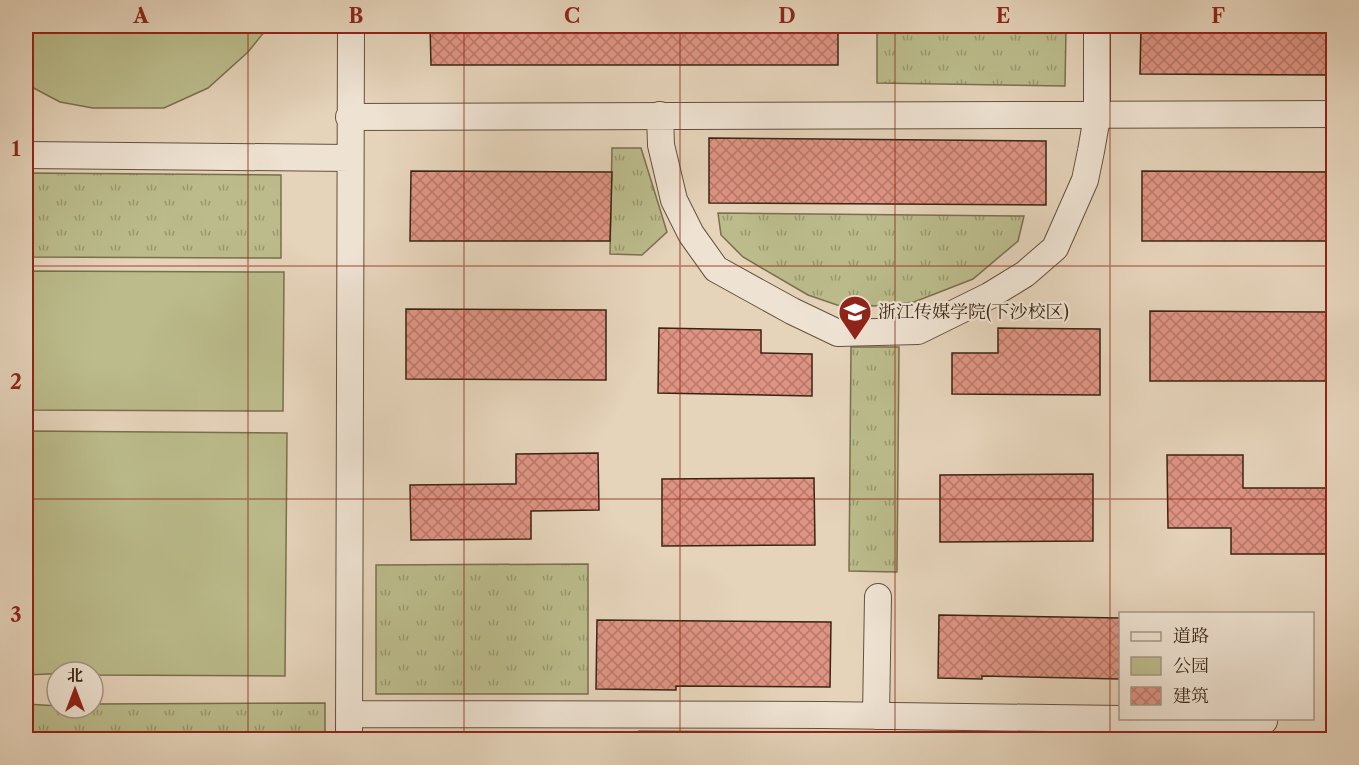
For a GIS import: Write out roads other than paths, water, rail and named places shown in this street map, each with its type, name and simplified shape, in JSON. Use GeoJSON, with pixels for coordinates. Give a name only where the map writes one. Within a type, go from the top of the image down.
{"type":"FeatureCollection","features":[{"type":"Feature","properties":{"kind":"street"},"geometry":{"type":"LineString","coordinates":[[349,740],[351,26]]}},
{"type":"Feature","properties":{"kind":"street"},"geometry":{"type":"LineString","coordinates":[[660,115],[661,145],[674,200],[691,234],[716,269],[792,311],[838,333],[918,331],[951,317],[1025,273],[1055,248],[1085,180],[1097,117],[1097,26]]}},
{"type":"Feature","properties":{"kind":"street"},"geometry":{"type":"LineString","coordinates":[[349,117],[660,115],[1097,117],[1334,114]]}},
{"type":"Feature","properties":{"kind":"street"},"geometry":{"type":"LineString","coordinates":[[26,155],[349,158]]}},
{"type":"Feature","properties":{"kind":"street"},"geometry":{"type":"LineString","coordinates":[[876,716],[878,597]]}},
{"type":"Feature","properties":{"kind":"street"},"geometry":{"type":"LineString","coordinates":[[349,714],[1119,719]]}},
{"type":"Feature","properties":{"kind":"street"},"geometry":{"type":"LineString","coordinates":[[1186,720],[1264,721]]}},
{"type":"Feature","properties":{"kind":"place","name":"浙江传媒学院(下沙校区)"},"geometry":{"type":"Point","coordinates":[855,341]}}]}
